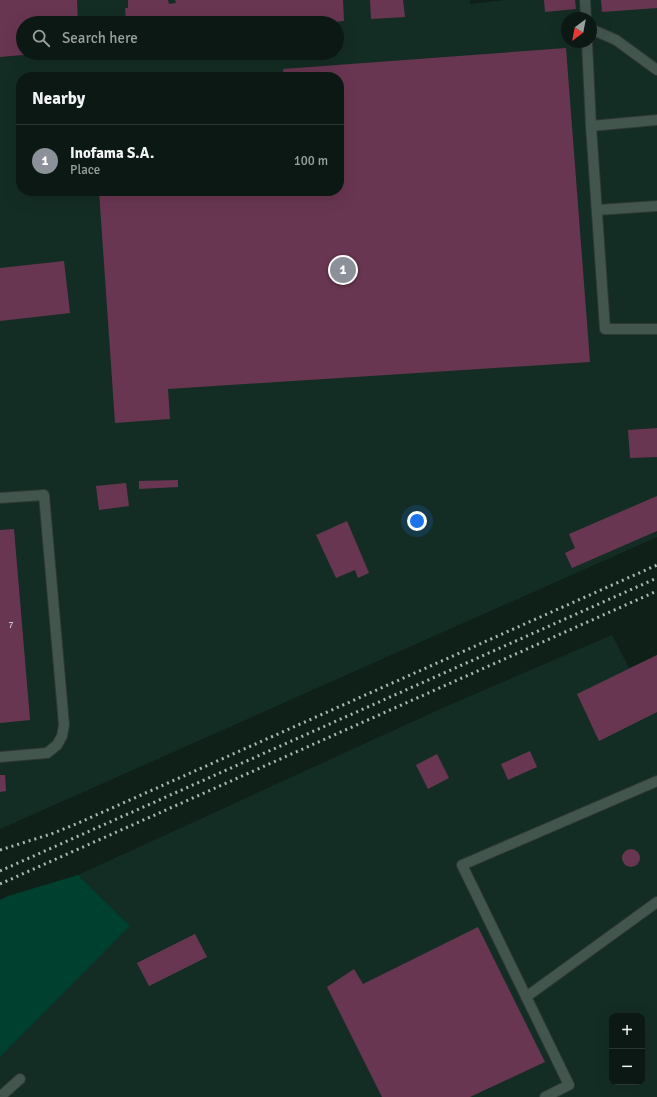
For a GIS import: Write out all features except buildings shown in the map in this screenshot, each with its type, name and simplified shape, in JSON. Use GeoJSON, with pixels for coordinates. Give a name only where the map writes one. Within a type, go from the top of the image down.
{"type":"FeatureCollection","features":[{"type":"Feature","properties":{"kind":"lane"},"geometry":{"type":"LineString","coordinates":[[585,0],[586,12]]}},
{"type":"Feature","properties":{"kind":"lane"},"geometry":{"type":"LineString","coordinates":[[597,32],[616,40],[657,70]]}},
{"type":"Feature","properties":{"kind":"lane"},"geometry":{"type":"LineString","coordinates":[[587,48],[591,126],[605,329],[657,329]]}},
{"type":"Feature","properties":{"kind":"lane"},"geometry":{"type":"LineString","coordinates":[[591,126],[657,120]]}},
{"type":"Feature","properties":{"kind":"lane"},"geometry":{"type":"LineString","coordinates":[[597,210],[657,206]]}},
{"type":"Feature","properties":{"kind":"lane"},"geometry":{"type":"LineString","coordinates":[[0,498],[44,495],[64,725],[62,736],[57,745],[47,753],[0,757]]}},
{"type":"Feature","properties":{"kind":"lane"},"geometry":{"type":"LineString","coordinates":[[544,1097],[569,1085],[462,865],[657,781]]}},
{"type":"Feature","properties":{"kind":"lane"},"geometry":{"type":"LineString","coordinates":[[526,997],[657,902]]}},
{"type":"Feature","properties":{"kind":"lane"},"geometry":{"type":"LineString","coordinates":[[0,1097],[20,1079]]}},
{"type":"Feature","properties":{"kind":"shaded area"},"geometry":{"type":"Polygon","coordinates":[[[0,0],[470,0],[470,4],[506,0],[657,0],[657,537],[0,829],[0,0]]]}},
{"type":"Feature","properties":{"kind":"shaded area"},"geometry":{"type":"Polygon","coordinates":[[[612,635],[629,668],[657,655],[657,1097],[0,1097],[0,1057],[130,926],[78,875],[438,710],[612,635]]]}},
{"type":"Feature","properties":{"kind":"green space"},"geometry":{"type":"Polygon","coordinates":[[[78,875],[130,926],[0,1057],[0,900],[8,896],[78,875]]]}},
{"type":"Feature","properties":{"kind":"railway"},"geometry":{"type":"LineString","coordinates":[[0,850],[51,834],[76,824],[657,565]]}},
{"type":"Feature","properties":{"kind":"railway"},"geometry":{"type":"LineString","coordinates":[[0,871],[657,578]]}},
{"type":"Feature","properties":{"kind":"railway"},"geometry":{"type":"LineString","coordinates":[[0,884],[657,591]]}},
{"type":"Feature","properties":{"kind":"place","name":"Inofama S.A."},"geometry":{"type":"Point","coordinates":[343,270]}}]}
